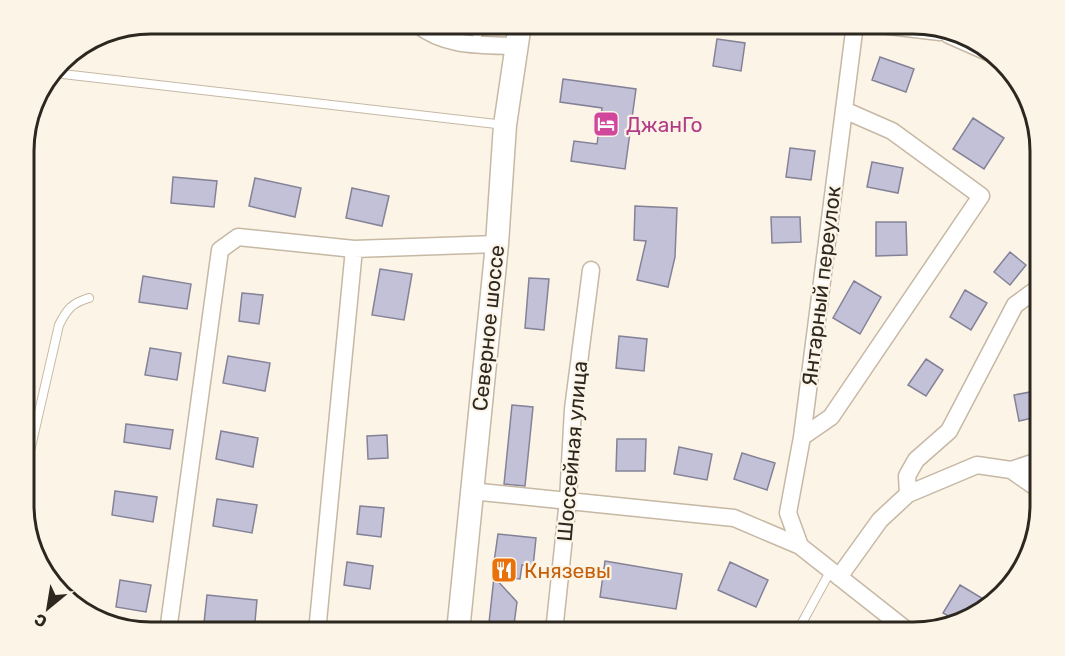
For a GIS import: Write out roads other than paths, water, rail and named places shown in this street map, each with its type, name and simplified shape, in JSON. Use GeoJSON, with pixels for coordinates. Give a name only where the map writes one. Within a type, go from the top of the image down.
{"type":"FeatureCollection","features":[{"type":"Feature","properties":{"kind":"main road","name":"Северное шоссе"},"geometry":{"type":"LineString","coordinates":[[459,622],[498,244],[505,125],[518,34]]}},
{"type":"Feature","properties":{"kind":"street"},"geometry":{"type":"LineString","coordinates":[[436,34],[447,40],[516,46]]}},
{"type":"Feature","properties":{"kind":"street","name":"Янтарный переулок"},"geometry":{"type":"LineString","coordinates":[[800,546],[788,513],[802,437],[854,34]]}},
{"type":"Feature","properties":{"kind":"street"},"geometry":{"type":"LineString","coordinates":[[802,437],[831,417],[981,196],[892,131],[844,110]]}},
{"type":"Feature","properties":{"kind":"street"},"geometry":{"type":"LineString","coordinates":[[169,622],[220,250],[238,237],[354,249],[498,244]]}},
{"type":"Feature","properties":{"kind":"street"},"geometry":{"type":"LineString","coordinates":[[318,622],[354,249]]}},
{"type":"Feature","properties":{"kind":"street","name":"Шоссейная улица"},"geometry":{"type":"LineString","coordinates":[[555,621],[568,500],[573,409],[591,270]]}},
{"type":"Feature","properties":{"kind":"street"},"geometry":{"type":"LineString","coordinates":[[908,494],[908,476],[916,460],[949,431],[1015,305],[1030,294]]}},
{"type":"Feature","properties":{"kind":"street"},"geometry":{"type":"LineString","coordinates":[[835,574],[880,520],[908,494],[976,465],[1011,470],[1030,464]]}},
{"type":"Feature","properties":{"kind":"street"},"geometry":{"type":"LineString","coordinates":[[1011,470],[1030,483]]}},
{"type":"Feature","properties":{"kind":"street"},"geometry":{"type":"LineString","coordinates":[[471,491],[734,518],[800,546],[895,621]]}},
{"type":"Feature","properties":{"kind":"lane"},"geometry":{"type":"LineString","coordinates":[[476,44],[478,34]]}},
{"type":"Feature","properties":{"kind":"lane"},"geometry":{"type":"LineString","coordinates":[[64,74],[505,125]]}},
{"type":"Feature","properties":{"kind":"lane"},"geometry":{"type":"LineString","coordinates":[[34,433],[59,325],[67,308],[76,301],[89,298]]}},
{"type":"Feature","properties":{"kind":"lane"},"geometry":{"type":"LineString","coordinates":[[804,621],[835,574]]}},
{"type":"Feature","properties":{"kind":"place","name":"ДжанГо"},"geometry":{"type":"Point","coordinates":[606,124]}},
{"type":"Feature","properties":{"kind":"place","name":"Князевы"},"geometry":{"type":"Point","coordinates":[504,570]}}]}
